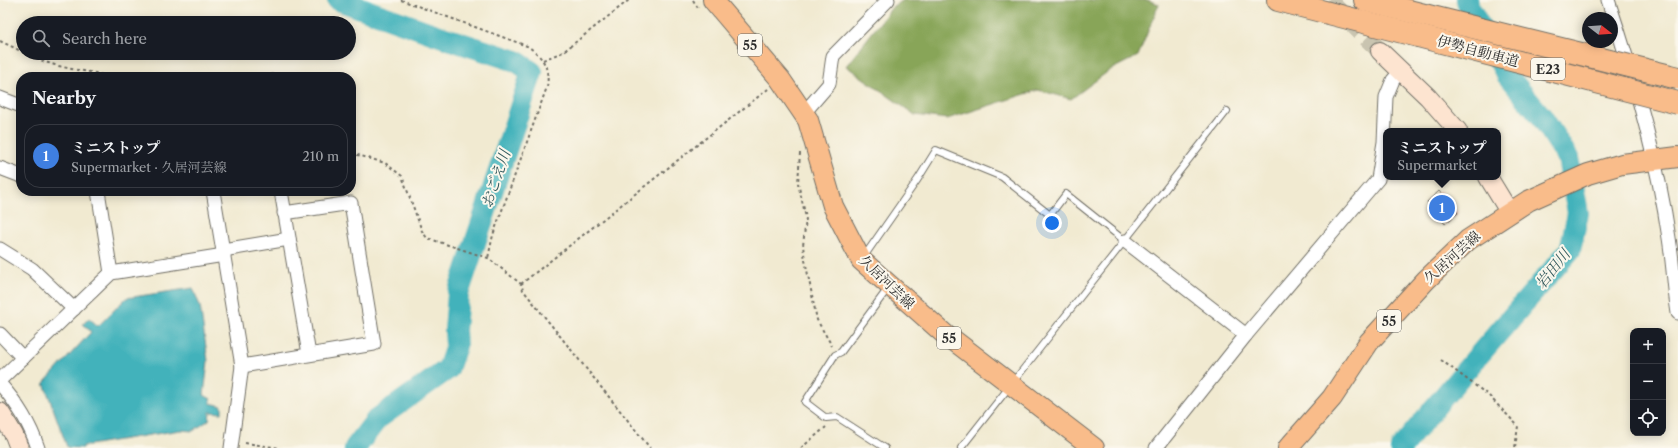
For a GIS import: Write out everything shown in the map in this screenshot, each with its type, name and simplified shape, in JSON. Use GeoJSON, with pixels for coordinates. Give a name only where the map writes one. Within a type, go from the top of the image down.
{"type":"FeatureCollection","features":[{"type":"Feature","properties":{"kind":"highway","name":"伊勢自動車道"},"geometry":{"type":"LineString","coordinates":[[1278,0],[1678,103]]}},
{"type":"Feature","properties":{"kind":"highway","name":"伊勢自動車道"},"geometry":{"type":"LineString","coordinates":[[1366,0],[1678,78]]}},
{"type":"Feature","properties":{"kind":"main road","name":"久居河芸線"},"geometry":{"type":"LineString","coordinates":[[708,6],[780,79],[802,114],[808,120],[833,206],[861,260],[948,338],[952,339],[1094,448]]}},
{"type":"Feature","properties":{"kind":"main road","name":"久居河芸線"},"geometry":{"type":"LineString","coordinates":[[1288,448],[1332,398],[1369,342],[1426,280],[1468,240],[1493,222],[1528,201],[1588,174],[1622,164],[1678,157]]}},
{"type":"Feature","properties":{"kind":"street"},"geometry":{"type":"LineString","coordinates":[[802,114],[829,84],[833,56],[888,0]]}},
{"type":"Feature","properties":{"kind":"street"},"geometry":{"type":"LineString","coordinates":[[1608,0],[1624,48],[1647,161],[1669,239],[1678,313]]}},
{"type":"Feature","properties":{"kind":"street"},"geometry":{"type":"LineString","coordinates":[[1380,50],[1428,97],[1455,128]]}},
{"type":"Feature","properties":{"kind":"street"},"geometry":{"type":"LineString","coordinates":[[1385,128],[1386,97],[1393,80],[1402,71]]}},
{"type":"Feature","properties":{"kind":"street"},"geometry":{"type":"LineString","coordinates":[[0,98],[16,104]]}},
{"type":"Feature","properties":{"kind":"street"},"geometry":{"type":"LineString","coordinates":[[1156,448],[1246,335],[1378,179],[1383,148]]}},
{"type":"Feature","properties":{"kind":"street"},"geometry":{"type":"LineString","coordinates":[[0,168],[16,174]]}},
{"type":"Feature","properties":{"kind":"street"},"geometry":{"type":"LineString","coordinates":[[1490,180],[1510,213]]}},
{"type":"Feature","properties":{"kind":"street"},"geometry":{"type":"LineString","coordinates":[[99,196],[111,273]]}},
{"type":"Feature","properties":{"kind":"street"},"geometry":{"type":"LineString","coordinates":[[214,196],[242,366],[231,445]]}},
{"type":"Feature","properties":{"kind":"street"},"geometry":{"type":"LineString","coordinates":[[282,196],[309,354]]}},
{"type":"Feature","properties":{"kind":"street"},"geometry":{"type":"LineString","coordinates":[[242,366],[374,344],[351,203],[284,213]]}},
{"type":"Feature","properties":{"kind":"street"},"geometry":{"type":"LineString","coordinates":[[0,380],[111,273],[223,253],[289,239]]}},
{"type":"Feature","properties":{"kind":"street"},"geometry":{"type":"LineString","coordinates":[[1125,241],[1246,335]]}},
{"type":"Feature","properties":{"kind":"street"},"geometry":{"type":"LineString","coordinates":[[0,249],[32,269],[74,309]]}},
{"type":"Feature","properties":{"kind":"street"},"geometry":{"type":"LineString","coordinates":[[0,334],[23,358]]}},
{"type":"Feature","properties":{"kind":"street"},"geometry":{"type":"LineString","coordinates":[[0,384],[13,399],[38,448]]}},
{"type":"Feature","properties":{"kind":"street"},"geometry":{"type":"LineString","coordinates":[[0,412],[14,435],[19,448]]}},
{"type":"Feature","properties":{"kind":"lane"},"geometry":{"type":"LineString","coordinates":[[961,448],[1227,111]]}},
{"type":"Feature","properties":{"kind":"lane"},"geometry":{"type":"LineString","coordinates":[[861,260],[918,179],[936,150],[1002,177],[1050,215],[1066,194],[1125,241]]}},
{"type":"Feature","properties":{"kind":"lane"},"geometry":{"type":"LineString","coordinates":[[885,448],[837,417],[826,418],[805,402],[835,355],[841,352],[890,286]]}},
{"type":"Feature","properties":{"kind":"path"},"geometry":{"type":"LineString","coordinates":[[401,0],[527,46],[536,51],[543,60],[548,74],[547,87],[493,235],[488,258]]}},
{"type":"Feature","properties":{"kind":"path"},"geometry":{"type":"LineString","coordinates":[[543,60],[563,52],[629,0]]}},
{"type":"Feature","properties":{"kind":"path"},"geometry":{"type":"LineString","coordinates":[[693,0],[708,6]]}},
{"type":"Feature","properties":{"kind":"path"},"geometry":{"type":"LineString","coordinates":[[0,41],[16,49]]}},
{"type":"Feature","properties":{"kind":"path"},"geometry":{"type":"LineString","coordinates":[[43,60],[56,65],[89,72]]}},
{"type":"Feature","properties":{"kind":"path"},"geometry":{"type":"LineString","coordinates":[[521,284],[770,88],[772,91]]}},
{"type":"Feature","properties":{"kind":"path"},"geometry":{"type":"LineString","coordinates":[[800,152],[798,183],[806,218],[803,246],[805,260],[819,324],[835,355]]}},
{"type":"Feature","properties":{"kind":"path"},"geometry":{"type":"LineString","coordinates":[[356,155],[385,163],[396,170],[405,183],[422,231],[427,238],[488,258],[521,284],[523,290],[650,448]]}},
{"type":"Feature","properties":{"kind":"path"},"geometry":{"type":"LineString","coordinates":[[1441,360],[1488,396],[1518,426],[1515,448]]}},
{"type":"Feature","properties":{"kind":"path"},"geometry":{"type":"LineString","coordinates":[[801,448],[837,417]]}},
{"type":"Feature","properties":{"kind":"path"},"geometry":{"type":"LineString","coordinates":[[231,445],[280,448]]}},
{"type":"Feature","properties":{"kind":"green space"},"geometry":{"type":"Polygon","coordinates":[[[904,0],[1147,0],[1159,4],[1138,56],[1110,70],[1071,99],[1038,90],[947,119],[915,115],[846,66],[893,6],[904,0]]]}},
{"type":"Feature","properties":{"kind":"water"},"geometry":{"type":"Polygon","coordinates":[[[193,288],[200,306],[208,361],[204,395],[211,399],[210,403],[222,406],[222,413],[210,412],[209,420],[193,431],[180,430],[83,446],[83,448],[67,447],[44,383],[91,332],[83,324],[89,318],[98,326],[126,298],[193,288]]]}},
{"type":"Feature","properties":{"kind":"building"},"geometry":{"type":"Polygon","coordinates":[[[1439,191],[1458,213],[1445,224],[1427,202],[1439,191]]]}},
{"type":"Feature","properties":{"kind":"waterway","name":"おごえ川"},"geometry":{"type":"LineString","coordinates":[[338,0],[448,39],[516,61],[532,72],[458,294],[455,330],[456,346],[448,369],[377,419],[355,448]]}},
{"type":"Feature","properties":{"kind":"waterway","name":"岩田川"},"geometry":{"type":"LineString","coordinates":[[1401,448],[1460,377],[1570,250],[1578,213],[1568,158],[1542,117],[1507,75],[1469,7],[1467,0]]}},
{"type":"Feature","properties":{"kind":"tunnel"},"geometry":{"type":"LineString","coordinates":[[1328,0],[1380,51]]}},
{"type":"Feature","properties":{"kind":"place","name":"ミニストップ"},"geometry":{"type":"Point","coordinates":[1442,208]}}]}
